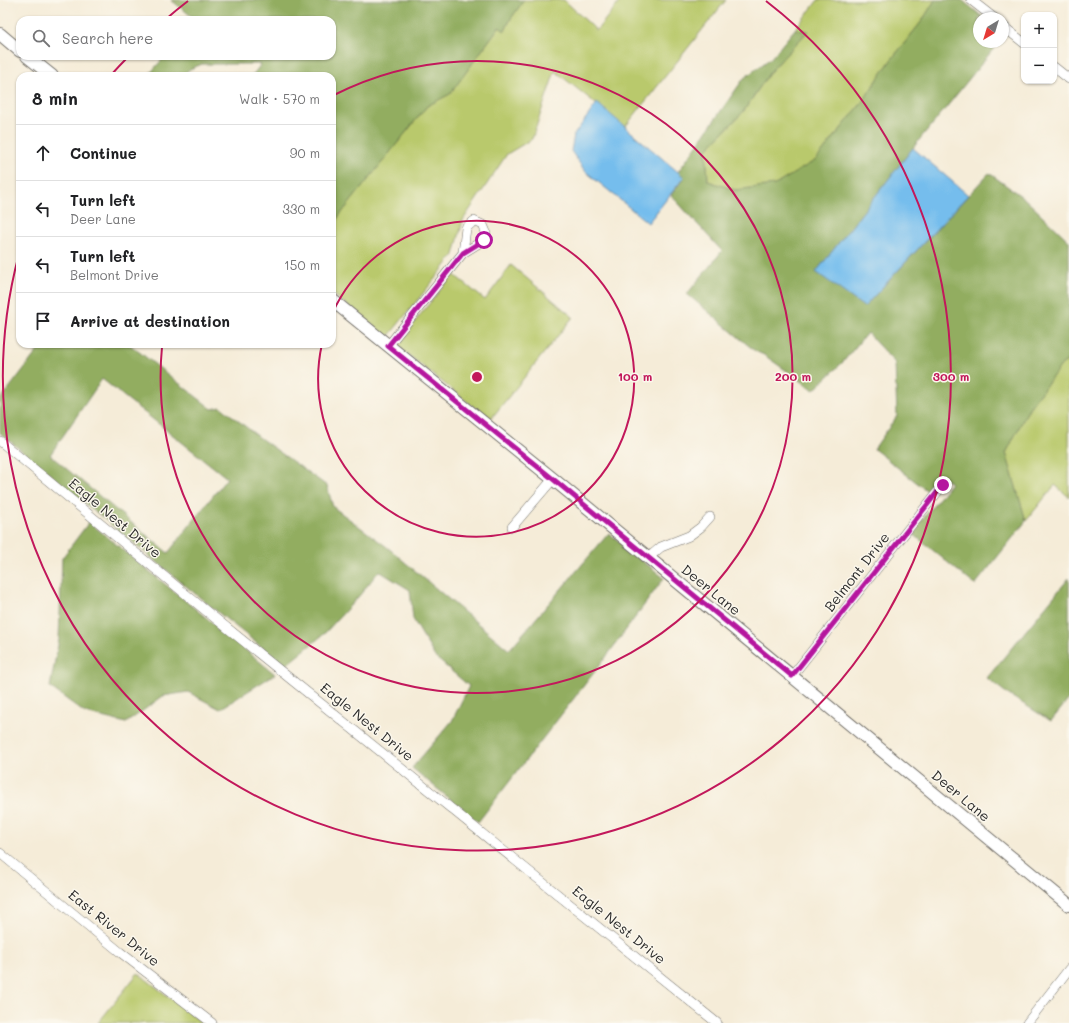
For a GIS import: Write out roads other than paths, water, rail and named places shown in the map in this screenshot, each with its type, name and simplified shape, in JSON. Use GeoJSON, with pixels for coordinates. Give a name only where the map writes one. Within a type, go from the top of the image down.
{"type":"FeatureCollection","features":[{"type":"Feature","properties":{"kind":"street"},"geometry":{"type":"LineString","coordinates":[[971,0],[986,12]]}},
{"type":"Feature","properties":{"kind":"street"},"geometry":{"type":"LineString","coordinates":[[1009,31],[1021,41]]}},
{"type":"Feature","properties":{"kind":"street"},"geometry":{"type":"LineString","coordinates":[[0,34],[16,47]]}},
{"type":"Feature","properties":{"kind":"street"},"geometry":{"type":"LineString","coordinates":[[32,60],[47,72]]}},
{"type":"Feature","properties":{"kind":"street"},"geometry":{"type":"LineString","coordinates":[[1057,69],[1069,79]]}},
{"type":"Feature","properties":{"kind":"street"},"geometry":{"type":"LineString","coordinates":[[388,346],[463,253]]}},
{"type":"Feature","properties":{"kind":"street","name":"Deer Lane"},"geometry":{"type":"LineString","coordinates":[[336,303],[553,479],[1069,905]]}},
{"type":"Feature","properties":{"kind":"street","name":"Eagle Nest Drive"},"geometry":{"type":"LineString","coordinates":[[0,441],[205,610],[717,1023]]}},
{"type":"Feature","properties":{"kind":"street"},"geometry":{"type":"LineString","coordinates":[[512,527],[553,479]]}},
{"type":"Feature","properties":{"kind":"street","name":"Belmont Drive"},"geometry":{"type":"LineString","coordinates":[[792,676],[943,485]]}},
{"type":"Feature","properties":{"kind":"street"},"geometry":{"type":"LineString","coordinates":[[648,558],[661,547],[689,536],[701,527],[710,517]]}},
{"type":"Feature","properties":{"kind":"street","name":"East River Drive"},"geometry":{"type":"LineString","coordinates":[[0,853],[120,952],[212,1023]]}},
{"type":"Feature","properties":{"kind":"street"},"geometry":{"type":"LineString","coordinates":[[1027,1023],[1069,969]]}},
{"type":"Feature","properties":{"kind":"water"},"geometry":{"type":"Polygon","coordinates":[[[597,103],[684,177],[648,223],[585,171],[571,151],[574,135],[597,103]]]}},
{"type":"Feature","properties":{"kind":"water"},"geometry":{"type":"Polygon","coordinates":[[[913,148],[968,195],[864,307],[816,272],[913,148]]]}}]}
